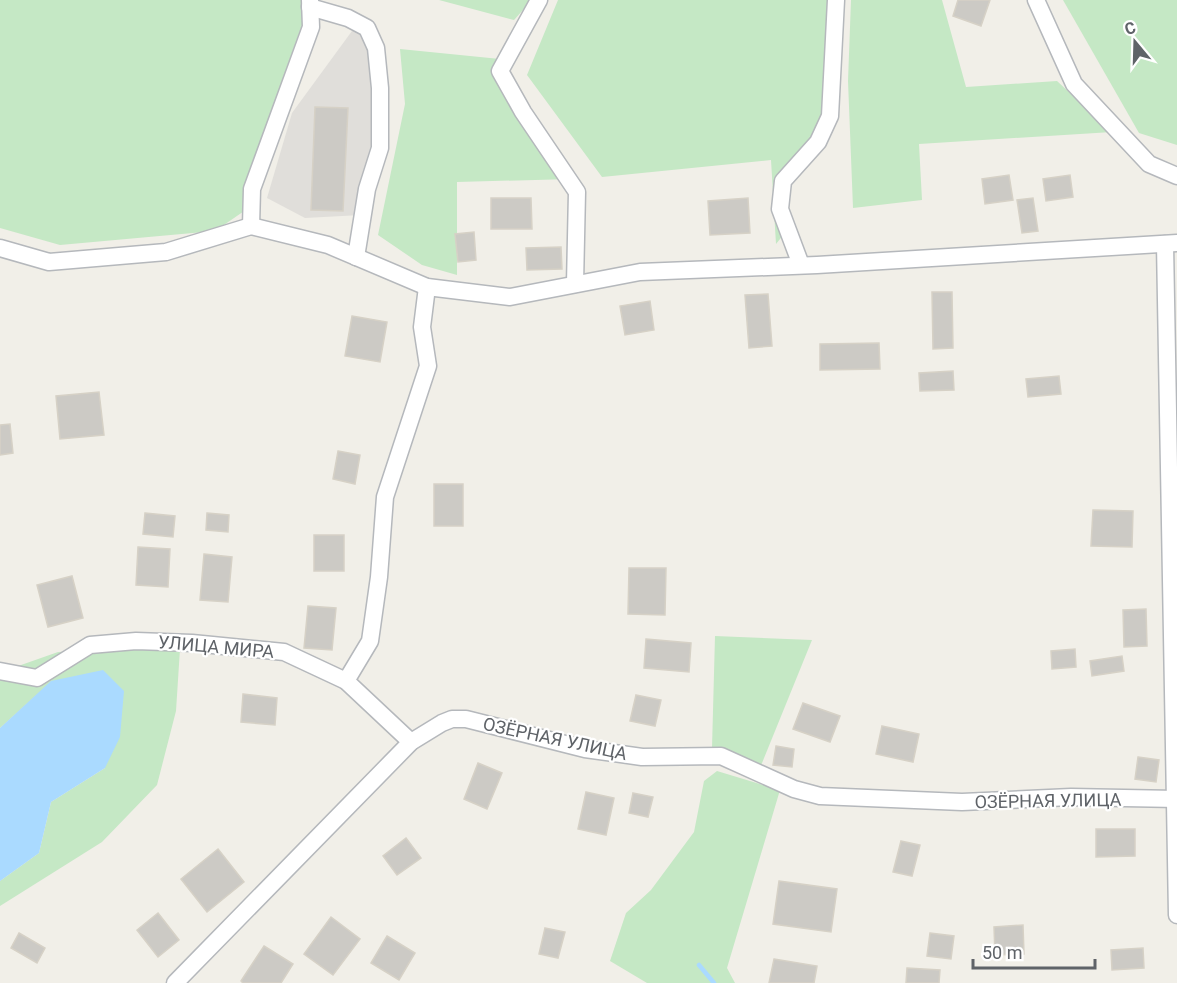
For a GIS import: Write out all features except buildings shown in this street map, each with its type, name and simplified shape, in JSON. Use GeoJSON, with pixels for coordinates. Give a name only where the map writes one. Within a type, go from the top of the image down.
{"type":"FeatureCollection","features":[{"type":"Feature","properties":{"kind":"street"},"geometry":{"type":"LineString","coordinates":[[539,0],[500,71],[523,112],[578,192],[575,284]]}},
{"type":"Feature","properties":{"kind":"street"},"geometry":{"type":"LineString","coordinates":[[801,265],[780,209],[783,181],[818,142],[830,116],[836,0]]}},
{"type":"Feature","properties":{"kind":"street"},"geometry":{"type":"LineString","coordinates":[[1036,0],[1074,84],[1149,164],[1177,176]]}},
{"type":"Feature","properties":{"kind":"street"},"geometry":{"type":"LineString","coordinates":[[251,226],[252,189],[311,27],[310,4],[348,18],[367,28],[376,48],[380,88],[380,148],[367,189],[356,257]]}},
{"type":"Feature","properties":{"kind":"street"},"geometry":{"type":"LineString","coordinates":[[0,248],[49,262],[166,252],[251,226],[328,246],[427,287],[510,297],[640,272],[1171,243],[1177,915]]}},
{"type":"Feature","properties":{"kind":"street"},"geometry":{"type":"LineString","coordinates":[[346,681],[370,641],[379,577],[385,497],[428,366],[422,327],[427,287]]}},
{"type":"Feature","properties":{"kind":"street","name":"УЛИЦА МИРА"},"geometry":{"type":"LineString","coordinates":[[0,671],[37,678],[90,645],[136,641],[192,643],[284,652],[346,681],[411,742]]}},
{"type":"Feature","properties":{"kind":"street","name":"ОЗЁРНАЯ УЛИЦА"},"geometry":{"type":"LineString","coordinates":[[175,983],[411,742],[452,719],[466,719],[585,749],[642,757],[721,756],[794,789],[820,796],[962,802],[1071,797],[1175,799]]}},
{"type":"Feature","properties":{"kind":"shaded area"},"geometry":{"type":"Polygon","coordinates":[[[376,25],[383,130],[361,215],[305,218],[267,198],[292,113],[352,31],[376,25]]]}},
{"type":"Feature","properties":{"kind":"green space"},"geometry":{"type":"Polygon","coordinates":[[[0,0],[307,0],[307,11],[280,86],[253,205],[215,231],[60,245],[0,228],[0,0]]]}},
{"type":"Feature","properties":{"kind":"green space"},"geometry":{"type":"Polygon","coordinates":[[[439,0],[532,0],[514,20],[439,0]]]}},
{"type":"Feature","properties":{"kind":"green space"},"geometry":{"type":"Polygon","coordinates":[[[558,0],[837,0],[835,114],[789,166],[788,229],[776,244],[771,160],[602,177],[527,75],[558,0]]]}},
{"type":"Feature","properties":{"kind":"green space"},"geometry":{"type":"Polygon","coordinates":[[[851,0],[942,0],[966,87],[1057,81],[1112,132],[919,144],[922,200],[853,208],[848,81],[851,0]]]}},
{"type":"Feature","properties":{"kind":"green space"},"geometry":{"type":"Polygon","coordinates":[[[1063,0],[1177,0],[1177,145],[1139,133],[1063,0]]]}},
{"type":"Feature","properties":{"kind":"green space"},"geometry":{"type":"Polygon","coordinates":[[[400,49],[500,59],[572,179],[457,182],[457,275],[422,265],[378,235],[405,104],[400,49]]]}},
{"type":"Feature","properties":{"kind":"green space"},"geometry":{"type":"Polygon","coordinates":[[[715,636],[812,640],[760,768],[712,748],[715,636]]]}},
{"type":"Feature","properties":{"kind":"green space"},"geometry":{"type":"Polygon","coordinates":[[[180,649],[176,711],[157,785],[102,842],[0,906],[0,881],[39,853],[51,802],[105,768],[52,681],[0,728],[0,676],[4,671],[58,652],[180,649]]]}},
{"type":"Feature","properties":{"kind":"green space"},"geometry":{"type":"Polygon","coordinates":[[[717,771],[780,790],[727,968],[735,983],[647,983],[610,961],[626,913],[651,890],[694,832],[704,781],[717,771]]]}},
{"type":"Feature","properties":{"kind":"water"},"geometry":{"type":"Polygon","coordinates":[[[103,670],[124,691],[120,737],[105,768],[51,802],[39,853],[0,881],[0,728],[51,681],[103,670]]]}},
{"type":"Feature","properties":{"kind":"waterway"},"geometry":{"type":"LineString","coordinates":[[699,965],[714,983]]}}]}
